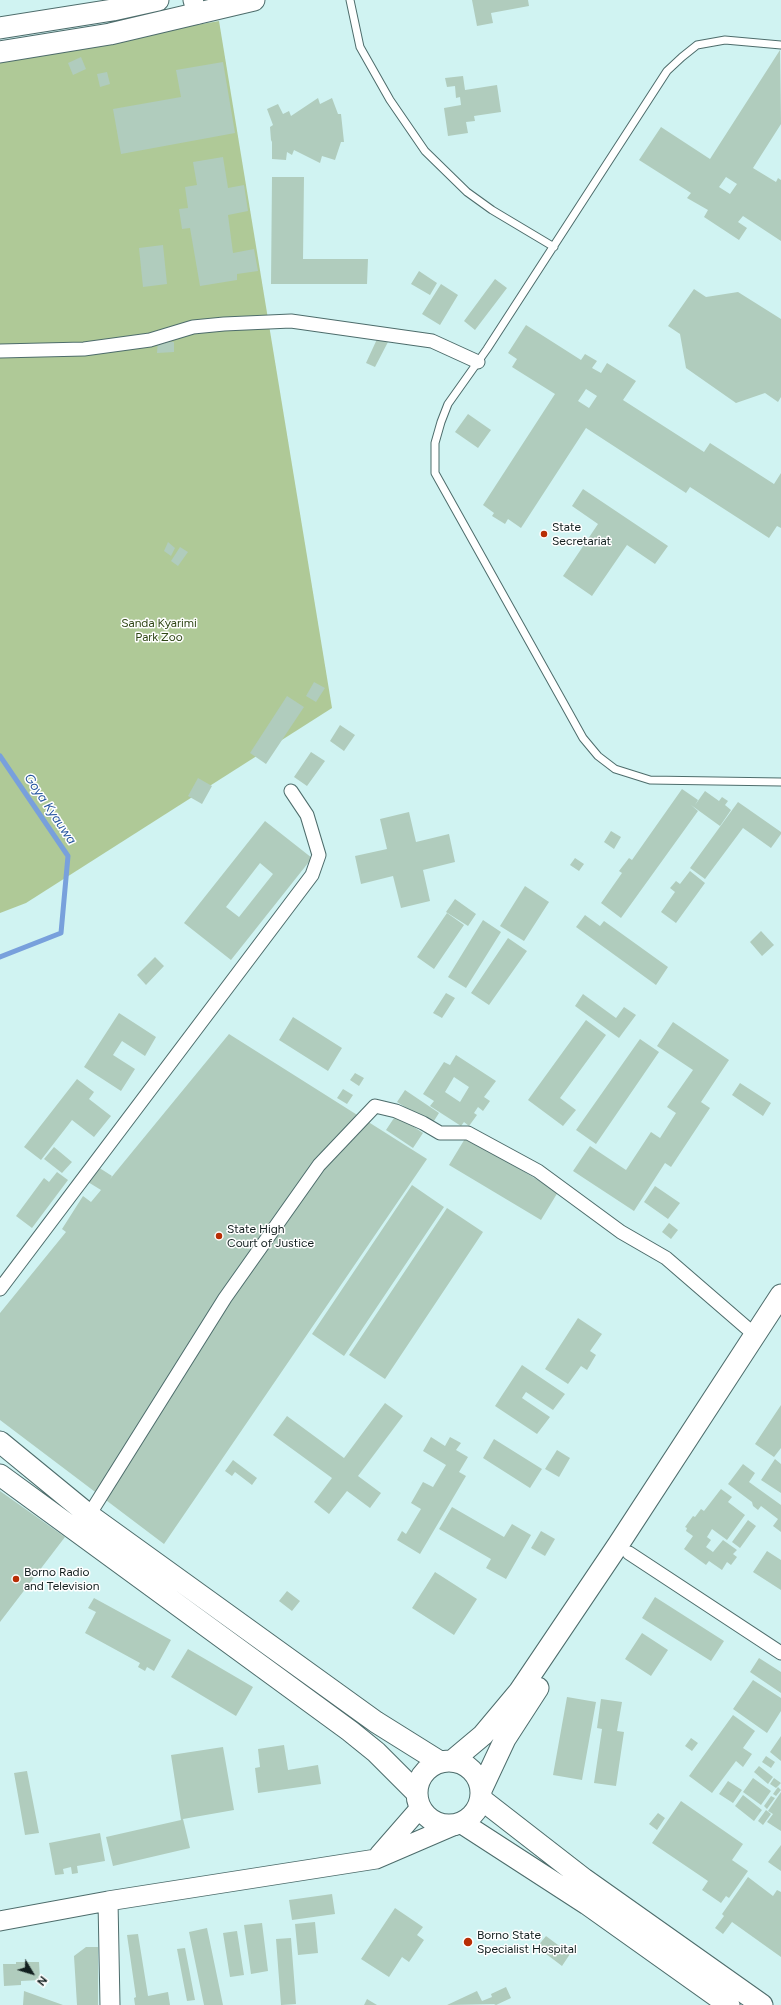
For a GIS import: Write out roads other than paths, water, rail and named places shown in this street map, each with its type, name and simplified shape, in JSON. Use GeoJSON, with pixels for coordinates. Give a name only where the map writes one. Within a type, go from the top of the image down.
{"type":"FeatureCollection","features":[{"type":"Feature","properties":{"kind":"main road"},"geometry":{"type":"LineString","coordinates":[[0,28],[113,10],[158,0]]}},
{"type":"Feature","properties":{"kind":"main road"},"geometry":{"type":"LineString","coordinates":[[1,52],[110,34],[195,7],[254,0]]}},
{"type":"Feature","properties":{"kind":"main road"},"geometry":{"type":"LineString","coordinates":[[376,1859],[419,1801],[418,1785],[426,1771],[446,1761],[483,1735],[519,1692],[618,1545],[781,1295]]}},
{"type":"Feature","properties":{"kind":"main road"},"geometry":{"type":"LineString","coordinates":[[0,1921],[376,1859],[471,1817],[478,1809],[481,1794],[505,1739],[525,1706],[628,1553],[781,1319]]}},
{"type":"Feature","properties":{"kind":"main road"},"geometry":{"type":"LineString","coordinates":[[0,1442],[89,1515],[376,1722],[446,1761],[462,1763],[471,1769],[478,1778],[481,1794],[584,1878],[762,2005]]}},
{"type":"Feature","properties":{"kind":"main road"},"geometry":{"type":"LineString","coordinates":[[0,1476],[350,1731],[376,1752],[419,1801],[426,1816],[435,1822],[445,1825],[458,1824],[587,1904],[729,2005]]}},
{"type":"Feature","properties":{"kind":"main road"},"geometry":{"type":"LineString","coordinates":[[108,1902],[110,2005]]}},
{"type":"Feature","properties":{"kind":"street"},"geometry":{"type":"LineString","coordinates":[[0,351],[84,349],[150,340],[193,327],[291,321],[432,341],[478,362]]}},
{"type":"Feature","properties":{"kind":"street"},"geometry":{"type":"LineString","coordinates":[[0,1289],[312,875],[319,855],[307,815],[291,792]]}},
{"type":"Feature","properties":{"kind":"street"},"geometry":{"type":"LineString","coordinates":[[89,1515],[225,1298],[319,1165],[375,1106],[396,1111],[423,1123],[440,1133],[468,1133],[538,1171],[621,1232],[666,1258],[755,1335]]}},
{"type":"Feature","properties":{"kind":"street"},"geometry":{"type":"LineString","coordinates":[[628,1553],[781,1653]]}},
{"type":"Feature","properties":{"kind":"lane"},"geometry":{"type":"LineString","coordinates":[[350,0],[360,47],[390,100],[425,151],[467,192],[492,210],[554,247]]}},
{"type":"Feature","properties":{"kind":"lane"},"geometry":{"type":"LineString","coordinates":[[781,45],[725,40],[697,45],[682,56],[667,71],[554,247],[478,362],[448,404],[435,443],[435,473],[583,738],[598,756],[615,769],[650,780],[781,782]]}},
{"type":"Feature","properties":{"kind":"waterway","name":"Goya Kyauwa"},"geometry":{"type":"LineString","coordinates":[[0,756],[68,856],[61,933],[0,957]]}},
{"type":"Feature","properties":{"kind":"place","name":"State Secretariat"},"geometry":{"type":"Point","coordinates":[544,534]}},
{"type":"Feature","properties":{"kind":"place","name":"State High Court of Justice"},"geometry":{"type":"Point","coordinates":[219,1236]}},
{"type":"Feature","properties":{"kind":"place","name":"Borno Radio and Television"},"geometry":{"type":"Point","coordinates":[16,1579]}},
{"type":"Feature","properties":{"kind":"place","name":"Borno State Specialist Hospital"},"geometry":{"type":"Point","coordinates":[468,1942]}},
{"type":"Feature","properties":{"kind":"park label","name":"Sanda Kyarimi Park Zoo"},"geometry":{"type":"Point","coordinates":[159,630]}}]}
